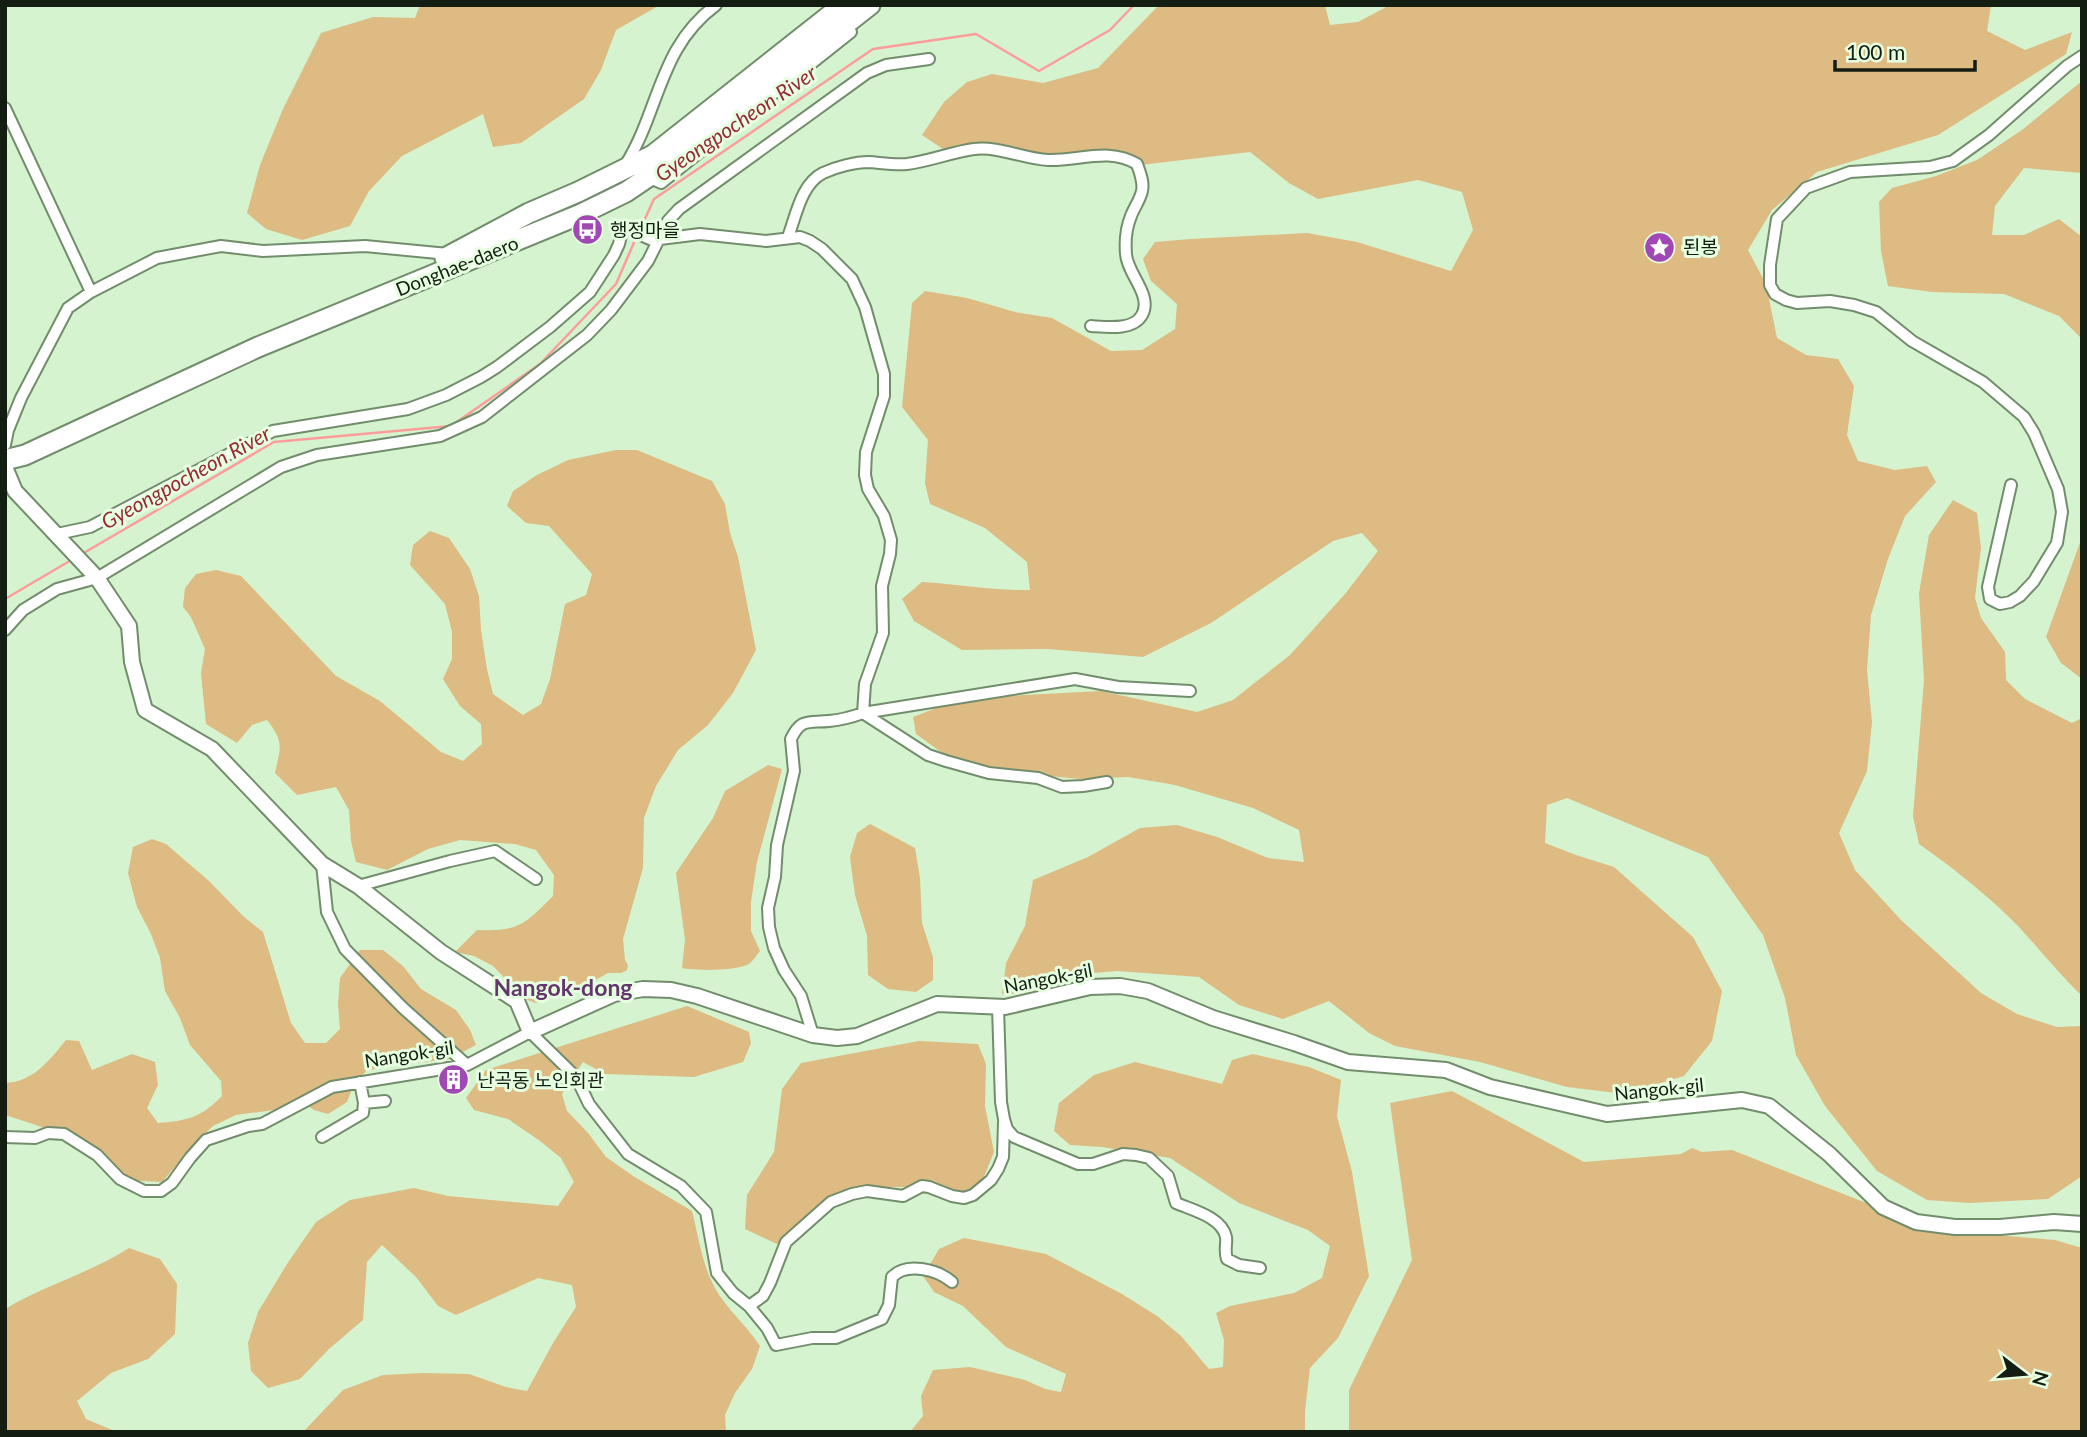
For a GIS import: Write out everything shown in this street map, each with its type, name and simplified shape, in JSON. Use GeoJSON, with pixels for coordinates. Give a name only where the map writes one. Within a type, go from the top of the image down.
{"type":"FeatureCollection","features":[{"type":"Feature","properties":{"kind":"highway","name":"Donghae-daero"},"geometry":{"type":"LineString","coordinates":[[5,459],[22,444],[206,357],[453,255],[529,213],[653,155],[843,5]]}},
{"type":"Feature","properties":{"kind":"highway","name":"Donghae-daero"},"geometry":{"type":"LineString","coordinates":[[5,459],[25,455],[258,346],[581,214],[626,192],[870,5]]}},
{"type":"Feature","properties":{"kind":"street"},"geometry":{"type":"LineString","coordinates":[[624,169],[636,150],[652,113],[668,63],[685,35],[716,5]]}},
{"type":"Feature","properties":{"kind":"street"},"geometry":{"type":"LineString","coordinates":[[648,177],[662,183],[883,5]]}},
{"type":"Feature","properties":{"kind":"street"},"geometry":{"type":"LineString","coordinates":[[2011,485],[1987,587],[1990,599],[2000,604],[2010,603],[2034,581],[2057,543],[2061,527],[2062,512],[2058,489],[2034,433],[2024,416],[1983,382],[1912,341],[1875,312],[1830,301],[1797,303],[1775,294],[1770,285],[1770,265],[1777,219],[1806,188],[1850,172],[1930,166],[1952,161],[1989,135],[2082,56]]}},
{"type":"Feature","properties":{"kind":"street"},"geometry":{"type":"LineString","coordinates":[[5,630],[23,610],[57,589],[92,573],[281,467],[317,455],[440,436],[482,417],[587,335],[619,300],[648,261],[656,239],[679,209],[867,73],[886,65],[929,59]]}},
{"type":"Feature","properties":{"kind":"street"},"geometry":{"type":"LineString","coordinates":[[5,108],[91,292]]}},
{"type":"Feature","properties":{"kind":"street"},"geometry":{"type":"LineString","coordinates":[[788,237],[803,197],[814,179],[823,173],[856,163],[895,165],[936,159],[974,149],[989,149],[1050,160],[1120,156],[1137,164],[1142,183],[1142,190],[1130,219],[1126,257],[1145,302],[1144,311],[1140,319],[1130,324],[1113,328],[1091,326]]}},
{"type":"Feature","properties":{"kind":"street"},"geometry":{"type":"LineString","coordinates":[[61,539],[90,527],[273,431],[408,410],[481,377],[550,327],[590,292],[614,255],[622,229],[656,239],[700,234],[766,241],[800,237],[822,249],[852,279],[865,307],[884,374],[884,396],[866,452],[865,475],[868,489],[884,516],[891,540],[882,586],[883,634],[864,684],[863,713]]}},
{"type":"Feature","properties":{"kind":"street"},"geometry":{"type":"LineString","coordinates":[[5,445],[21,398],[68,308],[91,292],[157,258],[221,246],[264,251],[365,246],[453,255]]}},
{"type":"Feature","properties":{"kind":"street"},"geometry":{"type":"LineString","coordinates":[[5,467],[15,491],[92,573],[128,626],[132,662],[145,710],[212,750],[322,864],[358,886],[441,953],[517,1001],[530,1032],[576,1077],[589,1104],[628,1154],[681,1186],[706,1212],[717,1273],[733,1293],[749,1306],[767,1328],[776,1345],[812,1338],[836,1338],[882,1320],[889,1305],[890,1282],[896,1273],[922,1269],[952,1282]]}},
{"type":"Feature","properties":{"kind":"street"},"geometry":{"type":"LineString","coordinates":[[813,1035],[801,996],[774,948],[768,908],[775,877],[777,845],[794,771],[791,739],[802,724],[1075,678],[1118,688],[1190,691]]}},
{"type":"Feature","properties":{"kind":"street"},"geometry":{"type":"LineString","coordinates":[[863,713],[928,755],[946,761],[989,773],[1038,778],[1062,787],[1107,782]]}},
{"type":"Feature","properties":{"kind":"street"},"geometry":{"type":"LineString","coordinates":[[358,886],[495,851],[536,879]]}},
{"type":"Feature","properties":{"kind":"street"},"geometry":{"type":"LineString","coordinates":[[322,864],[327,912],[345,949],[404,1008],[467,1065]]}},
{"type":"Feature","properties":{"kind":"street","name":"Nangok-gil"},"geometry":{"type":"LineString","coordinates":[[5,1137],[35,1138],[48,1133],[64,1134],[97,1155],[120,1179],[144,1191],[161,1191],[172,1183],[206,1140],[262,1124],[332,1087],[467,1065],[530,1032],[614,994],[643,989],[671,990],[697,996],[813,1035],[837,1038],[857,1036],[937,1004],[1005,1007],[1090,987],[1120,986],[1148,991],[1213,1018],[1349,1062],[1446,1070],[1490,1087],[1607,1114],[1742,1100],[1769,1106],[1829,1154],[1883,1207],[1916,1222],[1955,1227],[2000,1227],[2054,1222],[2082,1224]]}},
{"type":"Feature","properties":{"kind":"street"},"geometry":{"type":"LineString","coordinates":[[749,1306],[763,1296],[786,1242],[831,1202],[867,1191],[903,1196],[922,1186],[964,1198],[982,1188],[998,1169],[1003,1157],[998,1007]]}},
{"type":"Feature","properties":{"kind":"street"},"geometry":{"type":"LineString","coordinates":[[322,1138],[363,1113],[360,1082]]}},
{"type":"Feature","properties":{"kind":"street"},"geometry":{"type":"LineString","coordinates":[[364,1102],[385,1101]]}},
{"type":"Feature","properties":{"kind":"street"},"geometry":{"type":"LineString","coordinates":[[1003,1119],[1014,1137],[1077,1164],[1093,1164],[1123,1154],[1149,1158],[1168,1176],[1177,1203],[1213,1220],[1221,1227],[1226,1238],[1224,1251],[1227,1259],[1239,1265],[1260,1268]]}},
{"type":"Feature","properties":{"kind":"shaded area"},"geometry":{"type":"Polygon","coordinates":[[[420,5],[660,5],[616,30],[601,70],[584,99],[521,143],[493,147],[483,114],[402,156],[369,191],[350,226],[302,240],[266,229],[247,213],[260,165],[283,109],[321,33],[373,17],[415,18],[420,5]]]}},
{"type":"Feature","properties":{"kind":"shaded area"},"geometry":{"type":"Polygon","coordinates":[[[1159,5],[1325,5],[1330,25],[1358,22],[1390,5],[1991,5],[1987,31],[2025,50],[2072,32],[2066,54],[1938,135],[1817,172],[1772,210],[1748,250],[1766,284],[1777,338],[1806,355],[1838,359],[1854,386],[1847,435],[1858,461],[1895,470],[1927,466],[1936,482],[1905,516],[1888,559],[1871,615],[1867,670],[1872,722],[1867,771],[1839,833],[1855,870],[1901,920],[1981,993],[2017,1014],[2057,1027],[2082,1026],[2082,1176],[2048,1199],[1970,1203],[1927,1200],[1877,1171],[1825,1106],[1796,1055],[1785,998],[1763,935],[1708,857],[1567,798],[1547,805],[1545,843],[1614,867],[1693,937],[1722,991],[1712,1041],[1684,1076],[1625,1094],[1567,1087],[1480,1062],[1395,1046],[1369,1033],[1329,1001],[1283,1019],[1239,1005],[1199,977],[1117,971],[1082,974],[1029,993],[1002,994],[1006,963],[1025,926],[1033,880],[1088,857],[1140,828],[1177,825],[1217,837],[1268,858],[1304,862],[1299,830],[1253,808],[1175,785],[1128,777],[1081,779],[984,770],[948,757],[916,734],[913,717],[957,700],[1101,691],[1197,712],[1233,700],[1290,655],[1345,594],[1378,551],[1362,533],[1333,541],[1211,623],[1143,657],[1048,649],[962,650],[914,621],[902,599],[922,582],[1030,590],[1027,562],[985,528],[930,504],[925,483],[928,440],[902,407],[912,303],[925,291],[967,298],[1015,312],[1052,318],[1111,351],[1142,350],[1175,329],[1177,304],[1151,281],[1143,259],[1155,242],[1307,233],[1357,242],[1451,271],[1473,230],[1462,192],[1418,180],[1318,199],[1289,183],[1250,152],[1132,166],[1079,155],[1030,156],[987,149],[943,149],[922,135],[944,102],[967,82],[992,74],[1043,83],[1098,68],[1159,5]]]}},
{"type":"Feature","properties":{"kind":"shaded area"},"geometry":{"type":"Polygon","coordinates":[[[2082,81],[2082,173],[2024,168],[1995,206],[1992,235],[2024,235],[2059,219],[2082,237],[2082,339],[2059,316],[2004,294],[1932,292],[1888,286],[1881,251],[1879,202],[1892,188],[1936,176],[1977,160],[2022,130],[2082,81]]]}},
{"type":"Feature","properties":{"kind":"shaded area"},"geometry":{"type":"Polygon","coordinates":[[[616,450],[637,450],[712,481],[725,504],[756,650],[733,693],[708,725],[678,750],[656,786],[644,818],[643,868],[623,939],[627,970],[608,973],[583,987],[536,1003],[525,999],[493,966],[474,956],[455,952],[477,930],[512,928],[528,920],[553,896],[554,875],[536,850],[515,844],[460,840],[428,849],[387,870],[356,862],[351,841],[349,810],[336,787],[297,795],[275,773],[280,745],[267,720],[252,725],[237,743],[206,724],[201,673],[205,649],[191,617],[183,607],[185,588],[196,574],[216,570],[241,576],[336,676],[380,701],[441,752],[463,761],[482,744],[481,724],[460,706],[443,679],[452,659],[452,632],[445,604],[410,565],[413,545],[430,531],[449,538],[470,569],[479,596],[481,630],[493,694],[523,715],[541,704],[550,679],[565,604],[586,595],[592,574],[549,526],[526,523],[507,506],[513,491],[537,475],[568,460],[616,450]]]}},
{"type":"Feature","properties":{"kind":"shaded area"},"geometry":{"type":"Polygon","coordinates":[[[1953,500],[1977,513],[1981,548],[1975,598],[1981,618],[2005,652],[2006,680],[2025,699],[2072,723],[2082,718],[2082,996],[1996,905],[1919,844],[1913,816],[1924,680],[1919,593],[1929,535],[1953,500]]]}},
{"type":"Feature","properties":{"kind":"shaded area"},"geometry":{"type":"Polygon","coordinates":[[[2082,537],[2082,679],[2061,663],[2046,637],[2082,537]]]}},
{"type":"Feature","properties":{"kind":"shaded area"},"geometry":{"type":"Polygon","coordinates":[[[768,765],[782,769],[757,862],[751,902],[751,931],[760,951],[750,963],[735,968],[682,968],[685,940],[676,873],[713,818],[725,791],[768,765]]]}},
{"type":"Feature","properties":{"kind":"shaded area"},"geometry":{"type":"Polygon","coordinates":[[[870,824],[915,848],[920,878],[922,923],[933,957],[933,980],[916,992],[888,989],[868,975],[867,936],[855,895],[850,857],[857,833],[870,824]]]}},
{"type":"Feature","properties":{"kind":"shaded area"},"geometry":{"type":"Polygon","coordinates":[[[152,839],[166,844],[263,932],[291,1023],[305,1043],[326,1043],[340,1029],[340,978],[360,950],[383,950],[403,966],[421,989],[456,1010],[470,1030],[476,1045],[449,1059],[366,1071],[352,1089],[347,1102],[328,1114],[314,1110],[298,1099],[274,1110],[236,1115],[213,1126],[162,1182],[120,1180],[90,1158],[78,1145],[39,1126],[5,1115],[5,1083],[24,1079],[40,1069],[66,1040],[79,1041],[92,1070],[132,1054],[155,1062],[158,1085],[147,1108],[158,1123],[193,1117],[208,1109],[222,1096],[221,1081],[190,1045],[180,1018],[165,991],[160,958],[137,907],[128,873],[133,847],[152,839]]]}},
{"type":"Feature","properties":{"kind":"shaded area"},"geometry":{"type":"Polygon","coordinates":[[[687,1006],[749,1032],[751,1043],[743,1062],[694,1077],[605,1074],[583,1062],[562,1094],[567,1111],[606,1157],[692,1211],[705,1264],[715,1289],[760,1346],[752,1369],[735,1393],[725,1415],[726,1432],[303,1432],[343,1390],[383,1375],[469,1374],[527,1391],[576,1307],[572,1285],[538,1278],[456,1315],[438,1306],[416,1277],[382,1245],[367,1262],[363,1320],[300,1379],[268,1388],[251,1371],[248,1343],[258,1312],[316,1222],[350,1200],[414,1188],[448,1196],[558,1206],[574,1182],[561,1158],[508,1119],[474,1110],[466,1098],[486,1070],[687,1006]]]}},
{"type":"Feature","properties":{"kind":"shaded area"},"geometry":{"type":"Polygon","coordinates":[[[919,1041],[978,1044],[986,1064],[985,1106],[994,1152],[977,1194],[915,1187],[864,1187],[819,1209],[791,1237],[777,1244],[745,1229],[747,1195],[774,1152],[782,1089],[801,1063],[919,1041]]]}},
{"type":"Feature","properties":{"kind":"shaded area"},"geometry":{"type":"Polygon","coordinates":[[[1253,1054],[1309,1067],[1341,1080],[1337,1116],[1352,1172],[1369,1276],[1338,1338],[1310,1368],[1305,1432],[910,1432],[923,1416],[921,1396],[933,1370],[970,1367],[1061,1392],[1066,1374],[1006,1347],[963,1306],[934,1292],[923,1276],[939,1249],[964,1238],[1046,1254],[1122,1294],[1157,1316],[1181,1336],[1209,1369],[1223,1367],[1224,1340],[1216,1313],[1230,1306],[1294,1293],[1322,1278],[1330,1246],[1308,1230],[1239,1203],[1170,1158],[1102,1147],[1070,1145],[1054,1131],[1059,1103],[1094,1075],[1135,1062],[1222,1084],[1232,1060],[1253,1054]]]}},
{"type":"Feature","properties":{"kind":"shaded area"},"geometry":{"type":"Polygon","coordinates":[[[1452,1091],[1584,1162],[1681,1154],[1692,1148],[1702,1152],[1732,1150],[1935,1230],[2055,1240],[2082,1248],[2082,1432],[1349,1432],[1349,1390],[1412,1260],[1390,1103],[1452,1091]]]}},
{"type":"Feature","properties":{"kind":"shaded area"},"geometry":{"type":"Polygon","coordinates":[[[129,1248],[160,1259],[177,1284],[175,1334],[148,1359],[111,1373],[77,1401],[86,1419],[117,1432],[5,1432],[5,1309],[129,1248]]]}},
{"type":"Feature","properties":{"kind":"waterway","name":"Gyeongpocheon River"},"geometry":{"type":"LineString","coordinates":[[639,232],[654,199],[873,49],[976,34],[1039,71],[1110,30],[1134,5]]}},
{"type":"Feature","properties":{"kind":"waterway","name":"Gyeongpocheon River"},"geometry":{"type":"LineString","coordinates":[[82,554],[274,442],[451,426],[540,364],[616,284],[636,238]]}},
{"type":"Feature","properties":{"kind":"waterway","name":"Gyeongpocheon River"},"geometry":{"type":"LineString","coordinates":[[5,599],[73,559]]}},
{"type":"Feature","properties":{"kind":"place","name":"행정마을"},"geometry":{"type":"Point","coordinates":[587,230]}},
{"type":"Feature","properties":{"kind":"place","name":"된봉"},"geometry":{"type":"Point","coordinates":[1660,247]}},
{"type":"Feature","properties":{"kind":"place","name":"난곡동 노인회관"},"geometry":{"type":"Point","coordinates":[454,1080]}},
{"type":"Feature","properties":{"kind":"district","name":"Nangok-dong"},"geometry":{"type":"Point","coordinates":[563,988]}}]}
